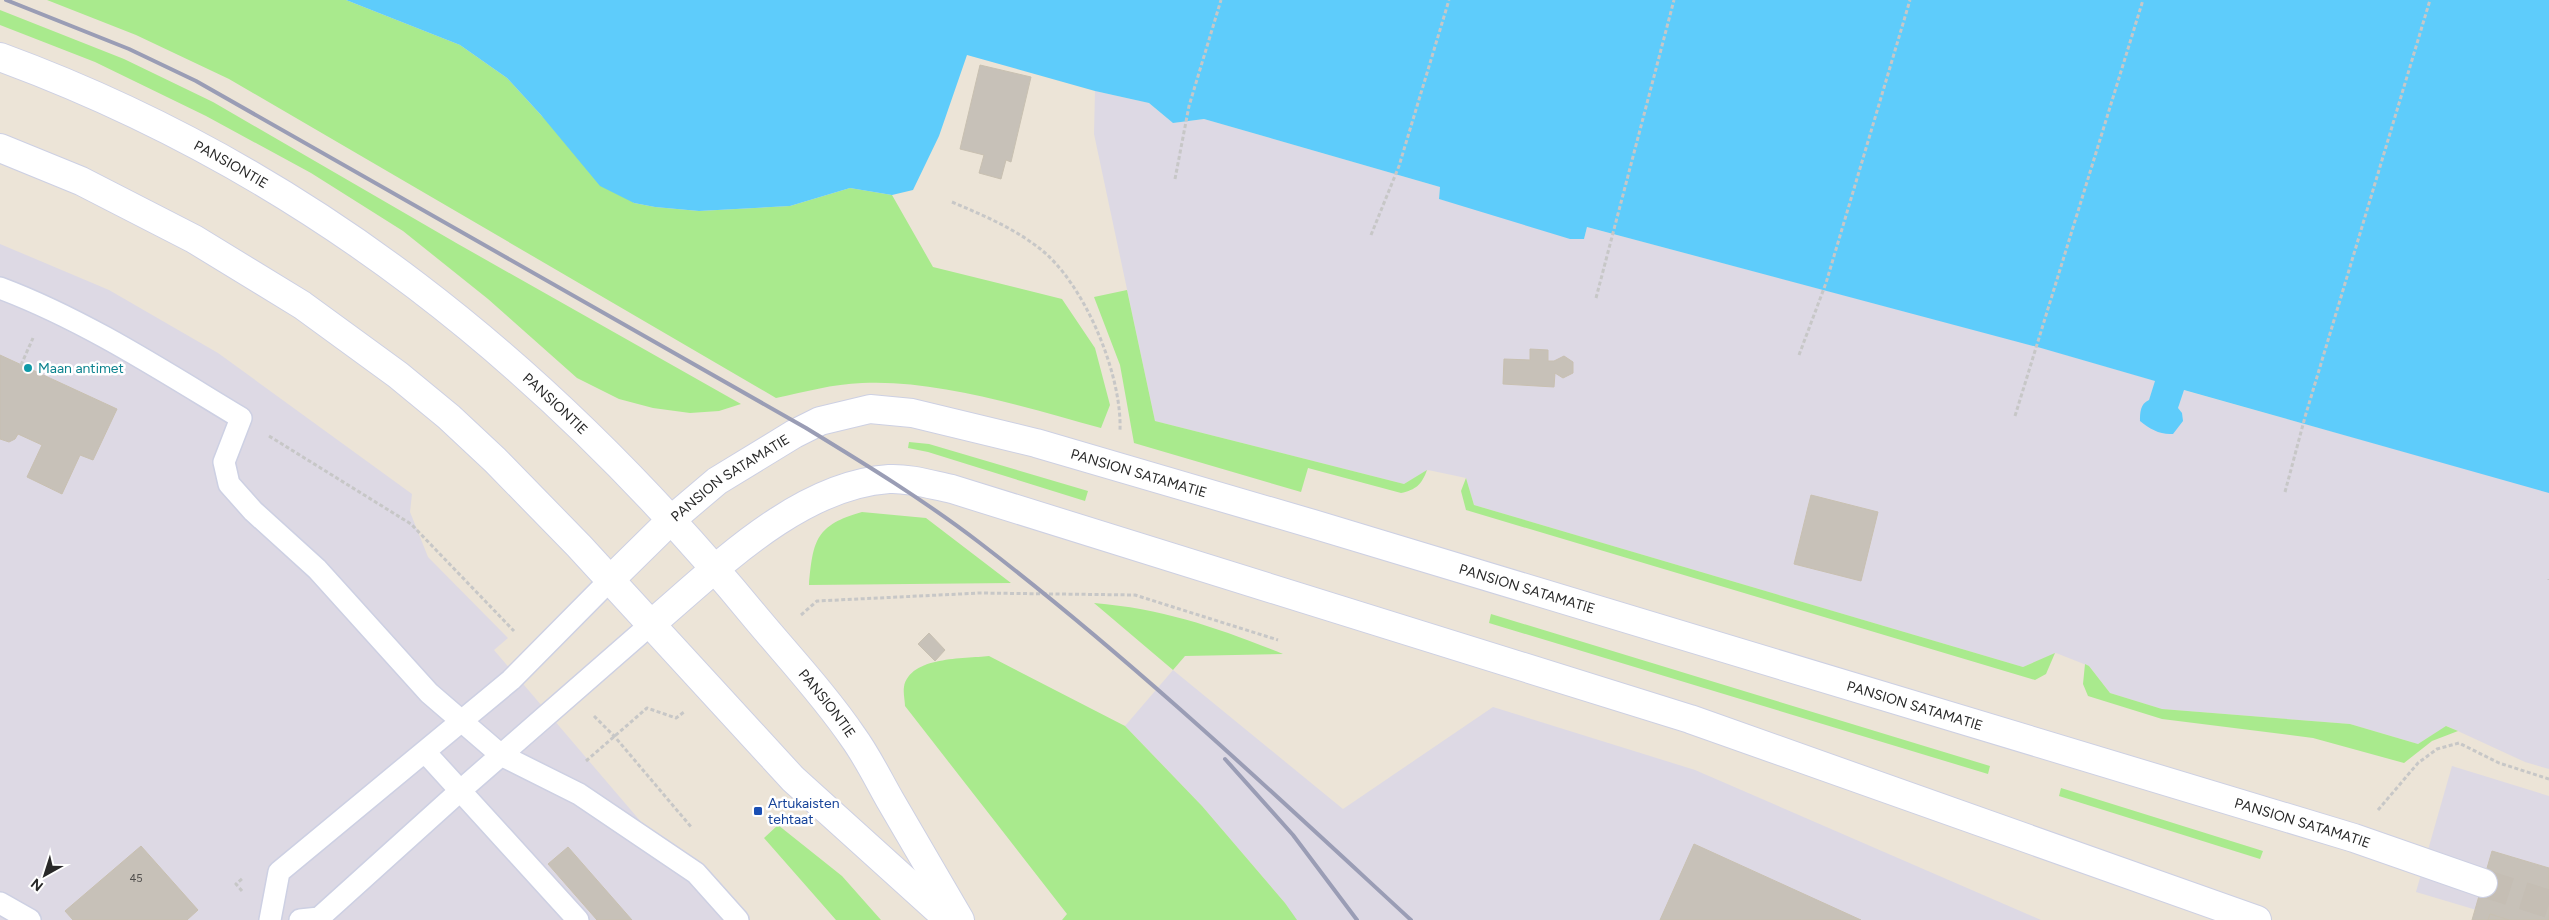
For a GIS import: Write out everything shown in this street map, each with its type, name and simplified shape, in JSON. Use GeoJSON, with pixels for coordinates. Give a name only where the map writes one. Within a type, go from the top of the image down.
{"type":"FeatureCollection","features":[{"type":"Feature","properties":{"kind":"street","name":"PANSIONTIE"},"geometry":{"type":"LineString","coordinates":[[0,58],[66,83],[216,155],[294,201],[396,269],[488,342],[585,429],[716,569],[853,736],[960,920]]}},
{"type":"Feature","properties":{"kind":"street"},"geometry":{"type":"LineString","coordinates":[[0,148],[81,181],[194,239],[302,305],[398,375],[449,417],[516,482],[792,779],[949,920]]}},
{"type":"Feature","properties":{"kind":"street","name":"PANSION SATAMATIE"},"geometry":{"type":"LineString","coordinates":[[609,580],[672,520],[717,481],[770,447],[820,421],[870,409],[912,413],[965,424],[1114,466],[2354,838],[2483,883]]}},
{"type":"Feature","properties":{"kind":"street"},"geometry":{"type":"LineString","coordinates":[[650,625],[716,569],[775,524],[814,500],[856,484],[889,479],[909,480],[944,488],[1690,719],[2258,920]]}},
{"type":"Feature","properties":{"kind":"lane"},"geometry":{"type":"LineString","coordinates":[[0,288],[46,308],[136,355],[240,418],[224,462],[229,484],[253,511],[317,569],[429,693],[501,755],[579,794],[696,873],[738,920]]}},
{"type":"Feature","properties":{"kind":"lane"},"geometry":{"type":"LineString","coordinates":[[270,920],[279,872],[511,680],[609,580]]}},
{"type":"Feature","properties":{"kind":"lane"},"geometry":{"type":"LineString","coordinates":[[300,920],[319,918],[461,790],[650,625]]}},
{"type":"Feature","properties":{"kind":"lane"},"geometry":{"type":"LineString","coordinates":[[425,752],[578,920]]}},
{"type":"Feature","properties":{"kind":"lane"},"geometry":{"type":"LineString","coordinates":[[0,903],[30,920]]}},
{"type":"Feature","properties":{"kind":"path"},"geometry":{"type":"LineString","coordinates":[[1175,179],[1189,106],[1221,0]]}},
{"type":"Feature","properties":{"kind":"path"},"geometry":{"type":"LineString","coordinates":[[1371,235],[1398,166],[1449,0]]}},
{"type":"Feature","properties":{"kind":"path"},"geometry":{"type":"LineString","coordinates":[[1596,298],[1674,0]]}},
{"type":"Feature","properties":{"kind":"path"},"geometry":{"type":"LineString","coordinates":[[1800,355],[1826,283],[1910,0]]}},
{"type":"Feature","properties":{"kind":"path"},"geometry":{"type":"LineString","coordinates":[[2016,416],[2143,0]]}},
{"type":"Feature","properties":{"kind":"path"},"geometry":{"type":"LineString","coordinates":[[2285,492],[2305,417],[2430,0]]}},
{"type":"Feature","properties":{"kind":"path"},"geometry":{"type":"LineString","coordinates":[[952,202],[1007,226],[1041,249],[1069,279],[1097,329],[1115,379],[1121,417],[1120,442],[1114,466]]}},
{"type":"Feature","properties":{"kind":"path"},"geometry":{"type":"LineString","coordinates":[[240,418],[411,524],[536,654]]}},
{"type":"Feature","properties":{"kind":"path"},"geometry":{"type":"LineString","coordinates":[[818,601],[980,592],[1135,595],[1278,640]]}},
{"type":"Feature","properties":{"kind":"path"},"geometry":{"type":"LineString","coordinates":[[572,694],[615,737],[697,835],[696,873]]}},
{"type":"Feature","properties":{"kind":"path"},"geometry":{"type":"LineString","coordinates":[[615,737],[647,708],[676,718]]}},
{"type":"Feature","properties":{"kind":"path"},"geometry":{"type":"LineString","coordinates":[[2354,838],[2418,763],[2437,749],[2460,743],[2499,763],[2549,779]]}},
{"type":"Feature","properties":{"kind":"shaded area"},"geometry":{"type":"Polygon","coordinates":[[[1095,91],[1149,103],[1173,123],[1204,119],[1440,187],[1439,199],[1584,239],[1587,227],[2042,348],[2156,381],[2149,400],[2178,408],[2183,390],[2549,493],[2549,769],[2525,762],[2447,726],[2418,744],[2350,724],[2162,709],[2110,693],[2089,666],[2056,653],[2023,667],[1474,505],[1466,478],[1428,470],[1404,484],[1155,421],[1094,134],[1095,91]]]}},
{"type":"Feature","properties":{"kind":"shaded area"},"geometry":{"type":"Polygon","coordinates":[[[0,244],[109,290],[218,353],[412,494],[410,512],[428,557],[508,638],[494,650],[725,920],[0,920],[0,244]]]}},
{"type":"Feature","properties":{"kind":"shaded area"},"geometry":{"type":"Polygon","coordinates":[[[1173,670],[1343,809],[1493,707],[1695,770],[2041,920],[1296,920],[1285,903],[1202,806],[1125,726],[1173,670]]]}},
{"type":"Feature","properties":{"kind":"shaded area"},"geometry":{"type":"Polygon","coordinates":[[[2452,766],[2549,796],[2549,920],[2490,914],[2416,892],[2452,766]]]}},
{"type":"Feature","properties":{"kind":"green space"},"geometry":{"type":"Polygon","coordinates":[[[47,0],[346,0],[460,45],[507,78],[541,115],[634,203],[699,211],[790,206],[850,188],[892,195],[933,267],[1062,299],[1095,348],[1110,405],[1101,428],[982,396],[951,390],[891,383],[840,385],[776,398],[229,79],[136,35],[47,0]]]}},
{"type":"Feature","properties":{"kind":"green space"},"geometry":{"type":"Polygon","coordinates":[[[0,10],[124,59],[213,102],[458,244],[741,404],[719,411],[690,413],[653,408],[619,399],[577,378],[488,299],[403,231],[311,173],[206,116],[95,62],[0,25],[0,10]]]}},
{"type":"Feature","properties":{"kind":"green space"},"geometry":{"type":"Polygon","coordinates":[[[1127,290],[1155,421],[1404,484],[1427,470],[1423,479],[1418,486],[1401,493],[1308,468],[1301,492],[1134,443],[1120,365],[1094,297],[1127,290]]]}},
{"type":"Feature","properties":{"kind":"green space"},"geometry":{"type":"Polygon","coordinates":[[[909,442],[929,444],[1088,491],[1085,501],[928,452],[908,448],[909,442]]]}},
{"type":"Feature","properties":{"kind":"green space"},"geometry":{"type":"Polygon","coordinates":[[[1466,478],[1474,505],[2023,667],[2055,653],[2046,674],[2035,680],[1466,510],[1461,491],[1466,478]]]}},
{"type":"Feature","properties":{"kind":"green space"},"geometry":{"type":"Polygon","coordinates":[[[862,512],[926,518],[1011,583],[809,585],[812,556],[820,536],[835,523],[862,512]]]}},
{"type":"Feature","properties":{"kind":"green space"},"geometry":{"type":"Polygon","coordinates":[[[1094,603],[1144,610],[1191,621],[1283,654],[1185,656],[1173,670],[1094,603]]]}},
{"type":"Feature","properties":{"kind":"green space"},"geometry":{"type":"Polygon","coordinates":[[[1491,614],[1990,766],[1988,774],[1489,623],[1491,614]]]}},
{"type":"Feature","properties":{"kind":"green space"},"geometry":{"type":"Polygon","coordinates":[[[989,656],[1125,726],[1202,806],[1285,903],[1297,920],[1062,920],[1067,914],[905,706],[904,687],[908,677],[916,670],[927,664],[939,661],[989,656]]]}},
{"type":"Feature","properties":{"kind":"green space"},"geometry":{"type":"Polygon","coordinates":[[[2085,664],[2089,666],[2110,693],[2162,709],[2350,724],[2418,744],[2446,726],[2458,731],[2432,741],[2404,763],[2313,738],[2162,719],[2088,696],[2083,684],[2085,664]]]}},
{"type":"Feature","properties":{"kind":"green space"},"geometry":{"type":"Polygon","coordinates":[[[2061,788],[2263,851],[2260,859],[2059,796],[2061,788]]]}},
{"type":"Feature","properties":{"kind":"green space"},"geometry":{"type":"Polygon","coordinates":[[[778,825],[842,876],[881,920],[836,920],[764,838],[778,825]]]}},
{"type":"Feature","properties":{"kind":"water"},"geometry":{"type":"Polygon","coordinates":[[[346,0],[2549,0],[2549,493],[2184,390],[2178,408],[2182,413],[2183,421],[2173,434],[2159,432],[2140,421],[2141,409],[2149,400],[2155,381],[2041,348],[1587,227],[1584,239],[1570,239],[1439,199],[1440,187],[1204,119],[1173,123],[1149,103],[1095,91],[967,55],[939,136],[913,190],[892,195],[850,188],[790,206],[699,211],[634,203],[600,186],[541,115],[507,78],[460,45],[346,0]]]}},
{"type":"Feature","properties":{"kind":"building"},"geometry":{"type":"Polygon","coordinates":[[[980,65],[1031,77],[1011,162],[1006,160],[1001,179],[979,173],[984,155],[960,149],[980,65]]]}},
{"type":"Feature","properties":{"kind":"building"},"geometry":{"type":"Polygon","coordinates":[[[1530,349],[1548,350],[1548,361],[1554,361],[1564,356],[1573,362],[1573,373],[1563,378],[1555,373],[1554,387],[1503,384],[1504,359],[1530,360],[1530,349]]]}},
{"type":"Feature","properties":{"kind":"building"},"geometry":{"type":"Polygon","coordinates":[[[0,355],[117,409],[93,460],[80,455],[62,494],[27,477],[42,445],[18,434],[15,439],[9,442],[0,439],[0,355]]]}},
{"type":"Feature","properties":{"kind":"building"},"geometry":{"type":"Polygon","coordinates":[[[1811,495],[1878,512],[1861,581],[1794,564],[1811,495]]]}},
{"type":"Feature","properties":{"kind":"building"},"geometry":{"type":"Polygon","coordinates":[[[929,633],[945,650],[935,661],[918,644],[929,633]]]}},
{"type":"Feature","properties":{"kind":"building"},"geometry":{"type":"Polygon","coordinates":[[[1694,844],[1861,920],[1660,920],[1694,844]]]}},
{"type":"Feature","properties":{"kind":"building"},"geometry":{"type":"Polygon","coordinates":[[[141,846],[198,910],[187,920],[73,920],[65,911],[141,846]]]}},
{"type":"Feature","properties":{"kind":"building"},"geometry":{"type":"Polygon","coordinates":[[[568,847],[632,920],[597,920],[548,864],[568,847]]]}},
{"type":"Feature","properties":{"kind":"building"},"geometry":{"type":"Polygon","coordinates":[[[2492,851],[2549,868],[2549,920],[2472,920],[2492,851]]]}},
{"type":"Feature","properties":{"kind":"building"},"geometry":{"type":"Polygon","coordinates":[[[2490,914],[2509,920],[2488,920],[2490,914]]]}},
{"type":"Feature","properties":{"kind":"tunnel"},"geometry":{"type":"LineString","coordinates":[[2483,883],[2549,904]]}},
{"type":"Feature","properties":{"kind":"railway"},"geometry":{"type":"LineString","coordinates":[[6,0],[129,49],[196,81],[806,428],[894,483],[980,543],[1146,679],[1411,920]]}},
{"type":"Feature","properties":{"kind":"railway"},"geometry":{"type":"LineString","coordinates":[[1225,759],[1293,835],[1357,920]]}},
{"type":"Feature","properties":{"kind":"place","name":"Maan antimet"},"geometry":{"type":"Point","coordinates":[28,368]}},
{"type":"Feature","properties":{"kind":"place","name":"Artukaisten tehtaat"},"geometry":{"type":"Point","coordinates":[758,811]}}]}
